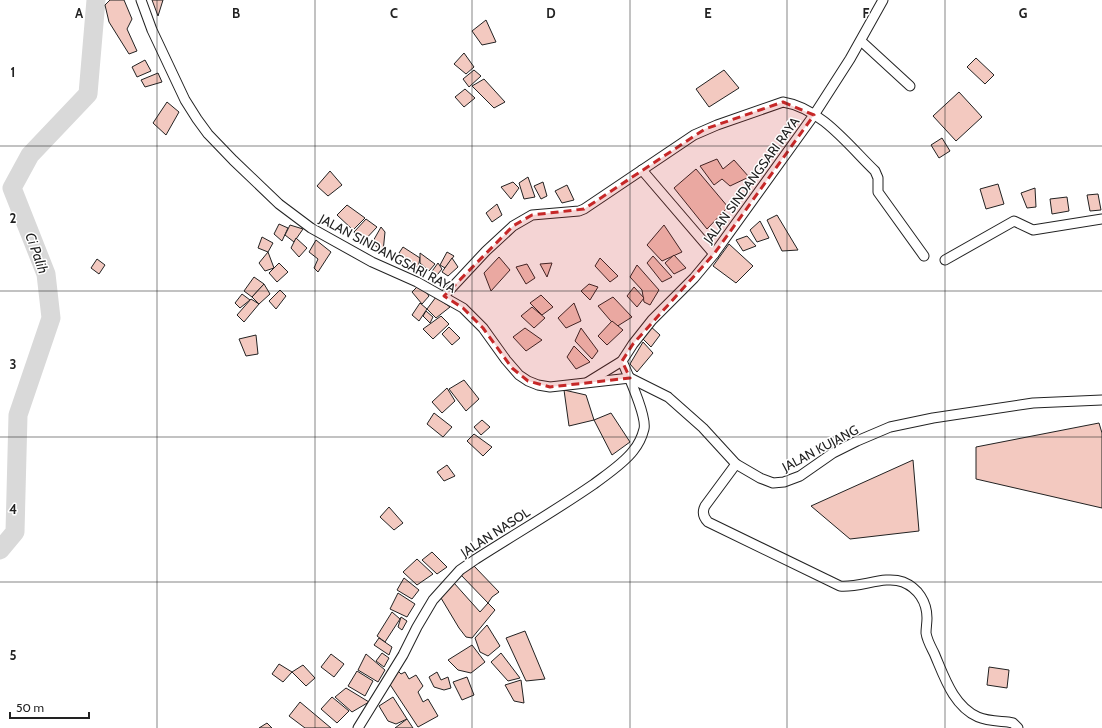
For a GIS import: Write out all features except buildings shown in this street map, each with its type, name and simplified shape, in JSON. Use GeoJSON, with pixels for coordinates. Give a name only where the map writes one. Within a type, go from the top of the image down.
{"type":"FeatureCollection","features":[{"type":"Feature","properties":{"kind":"street","name":"JALAN SINDANGSARI RAYA"},"geometry":{"type":"LineString","coordinates":[[141,0],[152,30],[189,106],[197,119],[208,134],[278,204],[311,228],[372,262],[444,296],[463,308],[483,328],[512,368],[528,381],[538,385],[550,387],[630,378]]}},
{"type":"Feature","properties":{"kind":"street","name":"JALAN SINDANGSARI RAYA"},"geometry":{"type":"LineString","coordinates":[[586,384],[622,361],[652,320],[694,278],[714,254],[814,115],[861,41],[883,0]]}},
{"type":"Feature","properties":{"kind":"street"},"geometry":{"type":"LineString","coordinates":[[861,41],[910,86]]}},
{"type":"Feature","properties":{"kind":"street"},"geometry":{"type":"LineString","coordinates":[[444,296],[486,251],[513,226],[532,214],[584,210],[705,129],[783,102],[792,104],[814,115],[836,132],[875,171],[878,178],[878,192],[924,256]]}},
{"type":"Feature","properties":{"kind":"street"},"geometry":{"type":"LineString","coordinates":[[642,170],[714,254]]}},
{"type":"Feature","properties":{"kind":"street"},"geometry":{"type":"LineString","coordinates":[[945,260],[1014,221],[1030,230],[1033,230],[1102,219]]}},
{"type":"Feature","properties":{"kind":"street"},"geometry":{"type":"LineString","coordinates":[[622,361],[630,378]]}},
{"type":"Feature","properties":{"kind":"street","name":"JALAN KUJANG"},"geometry":{"type":"LineString","coordinates":[[630,378],[668,397],[703,428],[736,464],[760,478],[773,483],[784,482],[800,476],[833,453],[890,427],[933,418],[1032,403],[1102,400]]}},
{"type":"Feature","properties":{"kind":"street","name":"JALAN NASOL"},"geometry":{"type":"LineString","coordinates":[[358,728],[403,654],[433,600],[460,570],[579,494],[609,473],[633,452],[645,428],[644,419],[630,378]]}},
{"type":"Feature","properties":{"kind":"street"},"geometry":{"type":"LineString","coordinates":[[736,464],[705,506],[703,514],[708,522],[840,586],[852,586],[890,580],[901,582],[913,588],[923,599],[927,617],[926,635],[948,686],[956,699],[966,709],[978,717],[1013,723],[1018,728]]}},
{"type":"Feature","properties":{"kind":"highlighted area"},"geometry":{"type":"Polygon","coordinates":[[[783,102],[814,115],[714,254],[633,344],[622,361],[630,378],[550,387],[528,381],[512,368],[483,328],[463,308],[444,296],[513,226],[532,215],[584,209],[705,129],[783,102]]]}},
{"type":"Feature","properties":{"kind":"waterway","name":"Ci Palih"},"geometry":{"type":"LineString","coordinates":[[0,550],[15,532],[18,415],[51,318],[46,274],[12,188],[30,155],[88,94],[96,0]]}}]}
